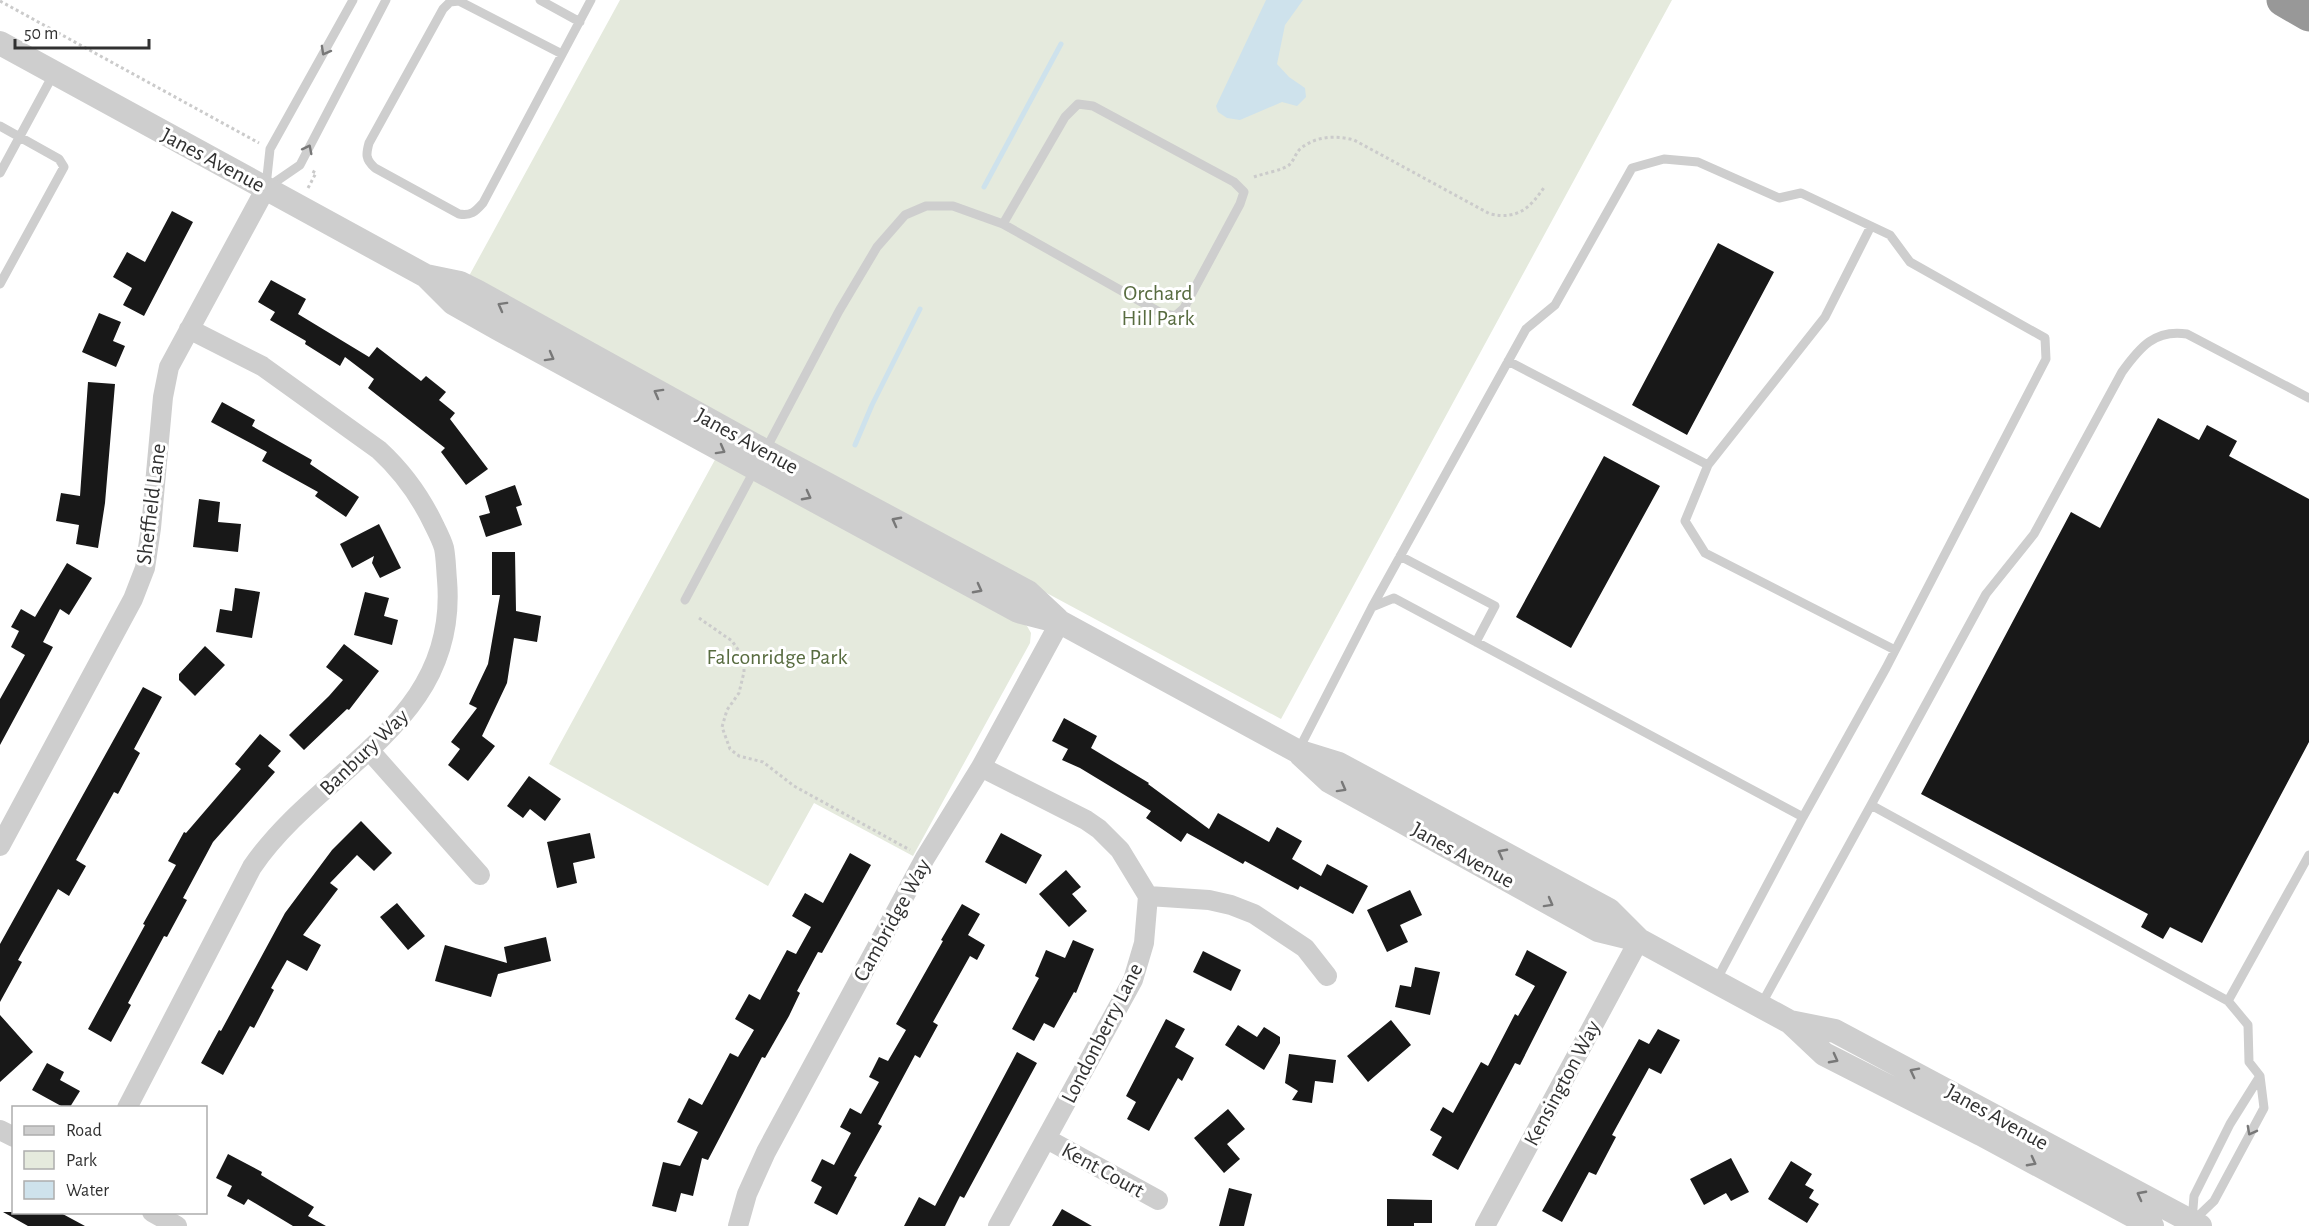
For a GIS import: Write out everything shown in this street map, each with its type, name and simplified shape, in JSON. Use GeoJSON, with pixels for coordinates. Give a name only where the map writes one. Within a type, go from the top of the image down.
{"type":"FeatureCollection","features":[{"type":"Feature","properties":{"kind":"highway"},"geometry":{"type":"LineString","coordinates":[[2283,0],[2309,15]]}},
{"type":"Feature","properties":{"kind":"street","name":"Janes Avenue"},"geometry":{"type":"LineString","coordinates":[[0,43],[426,276],[453,303],[760,460],[1018,610],[1060,622],[1298,751],[1329,781],[1598,930],[1639,940],[1716,981],[1790,1022],[1824,1054],[1981,1134],[2152,1226]]}},
{"type":"Feature","properties":{"kind":"street","name":"Sheffield Lane"},"geometry":{"type":"LineString","coordinates":[[0,846],[133,599],[145,568],[163,397],[169,367],[266,188]]}},
{"type":"Feature","properties":{"kind":"street","name":"Banbury Way"},"geometry":{"type":"LineString","coordinates":[[128,1106],[252,867],[279,832],[369,750],[414,702],[436,662],[447,618],[448,592],[444,546],[424,504],[411,484],[379,450],[262,366],[189,329]]}},
{"type":"Feature","properties":{"kind":"street","name":"Cambridge Way"},"geometry":{"type":"LineString","coordinates":[[738,1226],[747,1194],[762,1160],[925,858],[981,767],[1060,622]]}},
{"type":"Feature","properties":{"kind":"street"},"geometry":{"type":"LineString","coordinates":[[369,750],[480,875]]}},
{"type":"Feature","properties":{"kind":"street"},"geometry":{"type":"LineString","coordinates":[[981,767],[1099,829],[1120,850],[1148,896],[1209,900],[1254,914],[1305,948],[1327,976]]}},
{"type":"Feature","properties":{"kind":"street","name":"Londonberry Lane"},"geometry":{"type":"LineString","coordinates":[[998,1226],[1132,980],[1144,943],[1148,896]]}},
{"type":"Feature","properties":{"kind":"street","name":"Kensington Way"},"geometry":{"type":"LineString","coordinates":[[1485,1226],[1639,940]]}},
{"type":"Feature","properties":{"kind":"street","name":"Janes Avenue"},"geometry":{"type":"LineString","coordinates":[[1790,1022],[1835,1031],[2194,1225]]}},
{"type":"Feature","properties":{"kind":"street","name":"Kent Court"},"geometry":{"type":"LineString","coordinates":[[1047,1139],[1158,1200]]}},
{"type":"Feature","properties":{"kind":"street"},"geometry":{"type":"LineString","coordinates":[[156,1214],[177,1226]]}},
{"type":"Feature","properties":{"kind":"lane"},"geometry":{"type":"LineString","coordinates":[[266,188],[270,149],[353,0]]}},
{"type":"Feature","properties":{"kind":"lane"},"geometry":{"type":"LineString","coordinates":[[266,188],[300,165],[386,0]]}},
{"type":"Feature","properties":{"kind":"lane"},"geometry":{"type":"LineString","coordinates":[[540,0],[579,22]]}},
{"type":"Feature","properties":{"kind":"lane"},"geometry":{"type":"LineString","coordinates":[[562,54],[459,1],[450,2],[443,9],[369,143],[366,154],[368,161],[375,168],[459,213],[468,215],[475,212],[483,202],[591,0]]}},
{"type":"Feature","properties":{"kind":"lane"},"geometry":{"type":"LineString","coordinates":[[0,173],[54,73]]}},
{"type":"Feature","properties":{"kind":"lane"},"geometry":{"type":"LineString","coordinates":[[685,600],[844,302],[877,247],[905,215],[927,206],[953,206],[1003,224],[1161,312],[1175,316],[1184,308],[1240,204],[1244,192],[1234,182],[1094,106],[1078,104],[1065,117],[1003,224]]}},
{"type":"Feature","properties":{"kind":"lane"},"geometry":{"type":"LineString","coordinates":[[0,126],[59,159],[64,167],[0,284]]}},
{"type":"Feature","properties":{"kind":"lane"},"geometry":{"type":"LineString","coordinates":[[1298,751],[1372,607],[1526,329],[1555,305],[1632,168],[1664,159],[1698,162],[1779,198],[1801,193],[1890,236],[1910,262],[2044,338],[2046,359],[1895,650],[1716,981]]}},
{"type":"Feature","properties":{"kind":"lane"},"geometry":{"type":"LineString","coordinates":[[1871,226],[1825,317],[1708,465],[1684,521],[1705,553],[1895,650]]}},
{"type":"Feature","properties":{"kind":"lane"},"geometry":{"type":"LineString","coordinates":[[1760,1006],[1986,594],[2034,534],[2122,372],[2135,354],[2148,342],[2161,335],[2173,332],[2187,334],[2309,398]]}},
{"type":"Feature","properties":{"kind":"lane"},"geometry":{"type":"LineString","coordinates":[[1508,361],[1708,465]]}},
{"type":"Feature","properties":{"kind":"lane"},"geometry":{"type":"LineString","coordinates":[[1400,556],[1495,606],[1476,642]]}},
{"type":"Feature","properties":{"kind":"lane"},"geometry":{"type":"LineString","coordinates":[[1372,607],[1394,598],[1803,817]]}},
{"type":"Feature","properties":{"kind":"lane"},"geometry":{"type":"LineString","coordinates":[[1871,805],[2228,1001],[2248,1025],[2249,1062],[2260,1076],[2264,1108],[2214,1202],[2194,1225]]}},
{"type":"Feature","properties":{"kind":"lane"},"geometry":{"type":"LineString","coordinates":[[2228,1001],[2309,855]]}},
{"type":"Feature","properties":{"kind":"lane"},"geometry":{"type":"LineString","coordinates":[[2194,1225],[2194,1196],[2229,1124],[2260,1076]]}},
{"type":"Feature","properties":{"kind":"path"},"geometry":{"type":"LineString","coordinates":[[0,1],[270,149]]}},
{"type":"Feature","properties":{"kind":"path"},"geometry":{"type":"LineString","coordinates":[[1254,177],[1289,165],[1301,148],[1313,142],[1326,137],[1340,137],[1354,140],[1490,214],[1503,217],[1516,214],[1527,207],[1545,186]]}},
{"type":"Feature","properties":{"kind":"path"},"geometry":{"type":"LineString","coordinates":[[300,165],[316,173]]}},
{"type":"Feature","properties":{"kind":"path"},"geometry":{"type":"LineString","coordinates":[[699,618],[732,641],[744,658],[744,672],[739,693],[727,710],[722,727],[730,749],[739,756],[763,762],[794,786],[925,858]]}},
{"type":"Feature","properties":{"kind":"green space","name":"Orchard Hill Park"},"geometry":{"type":"Polygon","coordinates":[[[620,0],[1672,0],[1281,719],[744,430],[469,276],[620,0]]]}},
{"type":"Feature","properties":{"kind":"green space","name":"Falconridge Park"},"geometry":{"type":"Polygon","coordinates":[[[717,456],[1027,626],[1031,633],[1030,643],[913,856],[814,803],[768,886],[549,764],[717,456]]]}},
{"type":"Feature","properties":{"kind":"water"},"geometry":{"type":"Polygon","coordinates":[[[1266,0],[1303,0],[1285,25],[1277,64],[1289,77],[1305,88],[1306,97],[1297,106],[1282,102],[1240,120],[1227,118],[1218,112],[1216,106],[1266,0]]]}},
{"type":"Feature","properties":{"kind":"building"},"geometry":{"type":"Polygon","coordinates":[[[172,211],[193,222],[144,316],[123,305],[132,288],[113,277],[127,252],[145,262],[172,211]]]}},
{"type":"Feature","properties":{"kind":"building"},"geometry":{"type":"Polygon","coordinates":[[[1718,243],[1774,272],[1687,435],[1632,405],[1718,243]]]}},
{"type":"Feature","properties":{"kind":"building"},"geometry":{"type":"Polygon","coordinates":[[[271,280],[306,299],[298,314],[369,357],[377,347],[421,381],[426,376],[446,392],[439,400],[455,413],[450,419],[488,469],[466,485],[441,452],[445,448],[368,388],[374,379],[345,357],[340,366],[305,344],[306,341],[270,320],[275,312],[258,302],[271,280]]]}},
{"type":"Feature","properties":{"kind":"building"},"geometry":{"type":"Polygon","coordinates":[[[99,313],[121,322],[113,341],[125,346],[116,367],[82,352],[99,313]]]}},
{"type":"Feature","properties":{"kind":"building"},"geometry":{"type":"Polygon","coordinates":[[[88,382],[115,384],[105,503],[98,548],[76,544],[79,525],[56,521],[61,493],[80,496],[88,382]]]}},
{"type":"Feature","properties":{"kind":"building"},"geometry":{"type":"Polygon","coordinates":[[[222,402],[255,420],[252,426],[312,460],[310,464],[359,497],[346,517],[315,496],[318,492],[262,461],[267,452],[211,422],[222,402]]]}},
{"type":"Feature","properties":{"kind":"building"},"geometry":{"type":"Polygon","coordinates":[[[2158,418],[2199,440],[2207,425],[2237,441],[2229,456],[2309,499],[2309,742],[2202,943],[2170,927],[2163,939],[2141,927],[2148,914],[1921,794],[2071,512],[2100,528],[2158,418]]]}},
{"type":"Feature","properties":{"kind":"building"},"geometry":{"type":"Polygon","coordinates":[[[1604,456],[1660,486],[1571,648],[1516,617],[1604,456]]]}},
{"type":"Feature","properties":{"kind":"building"},"geometry":{"type":"Polygon","coordinates":[[[515,485],[522,505],[516,507],[522,525],[486,537],[479,516],[490,513],[485,496],[515,485]]]}},
{"type":"Feature","properties":{"kind":"building"},"geometry":{"type":"Polygon","coordinates":[[[199,499],[220,502],[218,522],[241,524],[238,552],[193,547],[199,499]]]}},
{"type":"Feature","properties":{"kind":"building"},"geometry":{"type":"Polygon","coordinates":[[[379,524],[401,568],[380,578],[372,563],[374,556],[352,568],[340,544],[379,524]]]}},
{"type":"Feature","properties":{"kind":"building"},"geometry":{"type":"Polygon","coordinates":[[[492,552],[515,552],[516,611],[541,616],[537,642],[514,638],[507,683],[482,736],[495,746],[468,781],[448,765],[460,749],[451,742],[477,708],[469,704],[488,664],[500,595],[492,595],[492,552]]]}},
{"type":"Feature","properties":{"kind":"building"},"geometry":{"type":"Polygon","coordinates":[[[67,563],[92,578],[69,615],[60,609],[43,642],[53,647],[0,745],[0,699],[25,655],[11,647],[19,631],[11,627],[21,609],[35,617],[67,563]]]}},
{"type":"Feature","properties":{"kind":"building"},"geometry":{"type":"Polygon","coordinates":[[[235,588],[260,592],[252,638],[216,632],[220,609],[232,611],[235,588]]]}},
{"type":"Feature","properties":{"kind":"building"},"geometry":{"type":"Polygon","coordinates":[[[365,592],[389,598],[384,616],[398,620],[392,645],[354,635],[365,592]]]}},
{"type":"Feature","properties":{"kind":"building"},"geometry":{"type":"Polygon","coordinates":[[[344,644],[379,671],[349,710],[347,709],[304,750],[289,735],[343,680],[326,667],[344,644]]]}},
{"type":"Feature","properties":{"kind":"building"},"geometry":{"type":"Polygon","coordinates":[[[205,646],[225,665],[195,696],[179,680],[179,674],[205,646]]]}},
{"type":"Feature","properties":{"kind":"building"},"geometry":{"type":"Polygon","coordinates":[[[143,687],[162,697],[134,749],[140,753],[118,794],[114,792],[76,860],[86,866],[69,896],[58,889],[18,960],[22,962],[0,1002],[0,944],[143,687]]]}},
{"type":"Feature","properties":{"kind":"building"},"geometry":{"type":"Polygon","coordinates":[[[1064,718],[1097,736],[1091,748],[1149,783],[1209,829],[1218,813],[1269,842],[1277,827],[1302,841],[1292,859],[1321,876],[1327,864],[1368,886],[1353,914],[1300,886],[1298,890],[1245,861],[1243,864],[1187,833],[1181,842],[1146,818],[1151,811],[1080,768],[1062,760],[1068,749],[1052,741],[1064,718]]]}},
{"type":"Feature","properties":{"kind":"building"},"geometry":{"type":"Polygon","coordinates":[[[260,734],[281,751],[268,766],[275,772],[213,842],[183,898],[187,900],[167,937],[164,936],[128,1003],[131,1005],[111,1042],[88,1029],[176,865],[168,861],[184,832],[186,833],[241,769],[235,764],[260,734]]]}},
{"type":"Feature","properties":{"kind":"building"},"geometry":{"type":"Polygon","coordinates":[[[529,776],[561,799],[545,821],[530,809],[523,818],[507,806],[529,776]]]}},
{"type":"Feature","properties":{"kind":"building"},"geometry":{"type":"Polygon","coordinates":[[[361,821],[392,853],[374,871],[357,855],[330,883],[338,889],[303,935],[321,945],[307,971],[287,960],[271,988],[274,990],[254,1028],[250,1026],[223,1075],[201,1063],[219,1030],[221,1031],[285,913],[332,850],[361,821]]]}},
{"type":"Feature","properties":{"kind":"building"},"geometry":{"type":"Polygon","coordinates":[[[590,833],[595,858],[573,863],[577,883],[557,888],[547,842],[590,833]]]}},
{"type":"Feature","properties":{"kind":"building"},"geometry":{"type":"Polygon","coordinates":[[[1001,833],[1042,855],[1026,884],[985,862],[1001,833]]]}},
{"type":"Feature","properties":{"kind":"building"},"geometry":{"type":"Polygon","coordinates":[[[850,853],[871,865],[822,953],[818,952],[797,991],[800,993],[789,1016],[765,1058],[762,1057],[708,1160],[702,1158],[693,1196],[681,1193],[676,1212],[652,1206],[663,1162],[680,1166],[698,1132],[677,1122],[689,1098],[702,1105],[730,1053],[738,1057],[754,1030],[735,1019],[749,994],[760,1000],[787,950],[796,954],[811,927],[792,916],[805,893],[823,903],[850,853]]]}},
{"type":"Feature","properties":{"kind":"building"},"geometry":{"type":"Polygon","coordinates":[[[1066,870],[1081,887],[1072,894],[1087,911],[1069,927],[1039,894],[1066,870]]]}},
{"type":"Feature","properties":{"kind":"building"},"geometry":{"type":"Polygon","coordinates":[[[1410,890],[1422,915],[1400,925],[1408,942],[1387,952],[1367,910],[1410,890]]]}},
{"type":"Feature","properties":{"kind":"building"},"geometry":{"type":"Polygon","coordinates":[[[397,903],[425,936],[408,950],[380,917],[397,903]]]}},
{"type":"Feature","properties":{"kind":"building"},"geometry":{"type":"Polygon","coordinates":[[[962,904],[980,914],[968,935],[985,945],[977,960],[970,956],[933,1022],[938,1025],[920,1058],[915,1055],[878,1124],[882,1126],[854,1176],[857,1177],[837,1215],[814,1203],[822,1187],[811,1181],[822,1159],[834,1165],[851,1133],[840,1127],[850,1108],[861,1114],[879,1082],[869,1077],[879,1057],[888,1061],[906,1030],[896,1024],[962,904]]]}},
{"type":"Feature","properties":{"kind":"building"},"geometry":{"type":"Polygon","coordinates":[[[546,937],[551,961],[498,974],[491,997],[435,981],[445,945],[507,963],[504,947],[546,937]]]}},
{"type":"Feature","properties":{"kind":"building"},"geometry":{"type":"Polygon","coordinates":[[[1073,940],[1094,949],[1076,993],[1074,992],[1054,1028],[1044,1023],[1034,1041],[1012,1029],[1039,978],[1035,976],[1046,950],[1065,958],[1073,940]]]}},
{"type":"Feature","properties":{"kind":"building"},"geometry":{"type":"Polygon","coordinates":[[[1527,950],[1567,972],[1520,1065],[1515,1063],[1458,1170],[1432,1155],[1442,1137],[1430,1130],[1443,1107],[1453,1113],[1481,1062],[1488,1066],[1515,1014],[1518,1016],[1535,986],[1515,975],[1527,950]]]}},
{"type":"Feature","properties":{"kind":"building"},"geometry":{"type":"Polygon","coordinates":[[[1203,951],[1241,970],[1231,991],[1193,972],[1203,951]]]}},
{"type":"Feature","properties":{"kind":"building"},"geometry":{"type":"Polygon","coordinates":[[[1415,967],[1440,972],[1430,1015],[1395,1007],[1400,985],[1411,987],[1415,967]]]}},
{"type":"Feature","properties":{"kind":"building"},"geometry":{"type":"Polygon","coordinates":[[[0,1015],[33,1052],[0,1082],[0,1015]]]}},
{"type":"Feature","properties":{"kind":"building"},"geometry":{"type":"Polygon","coordinates":[[[1166,1019],[1185,1029],[1175,1047],[1194,1058],[1182,1081],[1178,1078],[1149,1131],[1127,1119],[1136,1102],[1126,1096],[1166,1019]]]}},
{"type":"Feature","properties":{"kind":"building"},"geometry":{"type":"Polygon","coordinates":[[[1391,1020],[1411,1045],[1368,1082],[1347,1056],[1391,1020]]]}},
{"type":"Feature","properties":{"kind":"building"},"geometry":{"type":"Polygon","coordinates":[[[1238,1025],[1257,1037],[1264,1027],[1280,1037],[1280,1043],[1264,1070],[1225,1045],[1238,1025]]]}},
{"type":"Feature","properties":{"kind":"building"},"geometry":{"type":"Polygon","coordinates":[[[1658,1029],[1680,1040],[1661,1074],[1649,1068],[1612,1135],[1616,1137],[1596,1175],[1589,1172],[1562,1222],[1542,1211],[1639,1039],[1649,1044],[1658,1029]]]}},
{"type":"Feature","properties":{"kind":"building"},"geometry":{"type":"Polygon","coordinates":[[[1017,1052],[1037,1063],[964,1198],[960,1196],[945,1226],[904,1226],[919,1197],[935,1206],[1017,1052]]]}},
{"type":"Feature","properties":{"kind":"building"},"geometry":{"type":"Polygon","coordinates":[[[1289,1054],[1336,1060],[1333,1083],[1315,1081],[1312,1103],[1292,1100],[1298,1091],[1285,1083],[1289,1054]]]}},
{"type":"Feature","properties":{"kind":"building"},"geometry":{"type":"Polygon","coordinates":[[[47,1063],[64,1072],[60,1080],[80,1091],[71,1106],[61,1106],[32,1090],[47,1063]]]}},
{"type":"Feature","properties":{"kind":"building"},"geometry":{"type":"Polygon","coordinates":[[[1228,1109],[1245,1129],[1227,1144],[1240,1159],[1224,1173],[1194,1138],[1228,1109]]]}},
{"type":"Feature","properties":{"kind":"building"},"geometry":{"type":"Polygon","coordinates":[[[228,1154],[262,1172],[261,1175],[314,1207],[308,1216],[326,1226],[293,1226],[248,1199],[244,1205],[227,1196],[232,1186],[216,1178],[228,1154]]]}},
{"type":"Feature","properties":{"kind":"building"},"geometry":{"type":"Polygon","coordinates":[[[1731,1158],[1749,1192],[1731,1201],[1726,1193],[1704,1205],[1690,1179],[1731,1158]]]}},
{"type":"Feature","properties":{"kind":"building"},"geometry":{"type":"Polygon","coordinates":[[[1791,1161],[1812,1174],[1805,1185],[1814,1190],[1809,1198],[1819,1204],[1807,1223],[1768,1199],[1791,1161]]]}},
{"type":"Feature","properties":{"kind":"building"},"geometry":{"type":"Polygon","coordinates":[[[1229,1188],[1252,1194],[1244,1226],[1219,1226],[1229,1188]]]}},
{"type":"Feature","properties":{"kind":"building"},"geometry":{"type":"Polygon","coordinates":[[[1387,1199],[1432,1200],[1432,1223],[1387,1226],[1387,1199]]]}},
{"type":"Feature","properties":{"kind":"building"},"geometry":{"type":"Polygon","coordinates":[[[1062,1209],[1092,1226],[1052,1226],[1062,1209]]]}},
{"type":"Feature","properties":{"kind":"building"},"geometry":{"type":"Polygon","coordinates":[[[3,1212],[63,1214],[85,1226],[28,1226],[3,1212]]]}},
{"type":"Feature","properties":{"kind":"waterway"},"geometry":{"type":"LineString","coordinates":[[984,187],[1061,44]]}},
{"type":"Feature","properties":{"kind":"waterway"},"geometry":{"type":"LineString","coordinates":[[855,445],[872,405],[920,309]]}}]}
